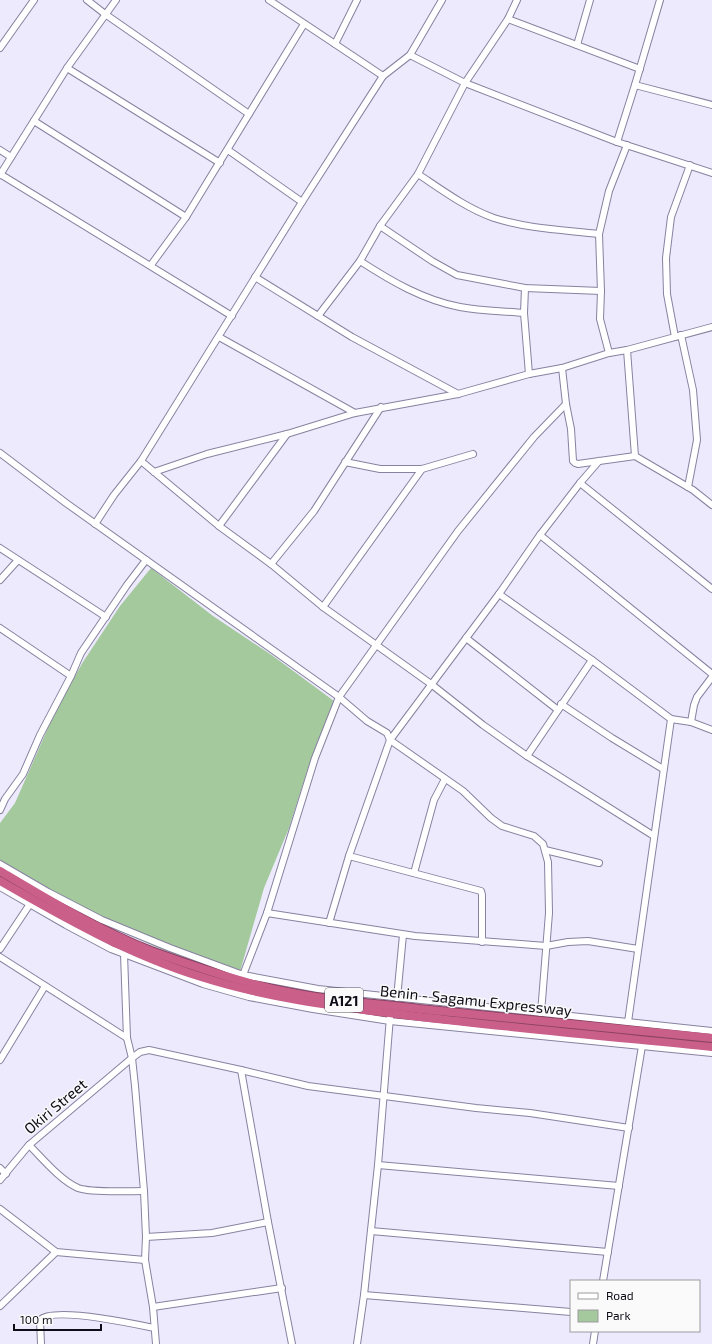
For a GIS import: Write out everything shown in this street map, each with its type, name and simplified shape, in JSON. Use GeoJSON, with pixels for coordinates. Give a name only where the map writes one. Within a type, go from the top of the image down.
{"type":"FeatureCollection","features":[{"type":"Feature","properties":{"kind":"highway","name":"Benin - Sagamu Expressway"},"geometry":{"type":"LineString","coordinates":[[0,871],[80,917],[150,950],[196,967],[251,984],[329,1002],[712,1038]]}},
{"type":"Feature","properties":{"kind":"highway","name":"A121"},"geometry":{"type":"LineString","coordinates":[[0,881],[106,939],[156,961],[236,988],[274,996],[329,1002],[390,1017],[712,1047]]}},
{"type":"Feature","properties":{"kind":"street"},"geometry":{"type":"LineString","coordinates":[[0,48],[34,0]]}},
{"type":"Feature","properties":{"kind":"street"},"geometry":{"type":"LineString","coordinates":[[87,0],[249,114]]}},
{"type":"Feature","properties":{"kind":"street"},"geometry":{"type":"LineString","coordinates":[[116,0],[67,68],[0,175],[151,265],[232,316]]}},
{"type":"Feature","properties":{"kind":"street"},"geometry":{"type":"LineString","coordinates":[[268,0],[383,76]]}},
{"type":"Feature","properties":{"kind":"street"},"geometry":{"type":"LineString","coordinates":[[335,44],[357,0]]}},
{"type":"Feature","properties":{"kind":"street"},"geometry":{"type":"LineString","coordinates":[[95,524],[114,495],[141,461],[302,202],[383,76],[410,55],[442,0]]}},
{"type":"Feature","properties":{"kind":"street"},"geometry":{"type":"LineString","coordinates":[[318,316],[360,261],[380,226],[418,174],[465,83],[508,19],[517,0]]}},
{"type":"Feature","properties":{"kind":"street"},"geometry":{"type":"LineString","coordinates":[[577,45],[590,0]]}},
{"type":"Feature","properties":{"kind":"street"},"geometry":{"type":"LineString","coordinates":[[617,142],[660,0]]}},
{"type":"Feature","properties":{"kind":"street"},"geometry":{"type":"LineString","coordinates":[[508,19],[640,69]]}},
{"type":"Feature","properties":{"kind":"street"},"geometry":{"type":"LineString","coordinates":[[151,265],[186,217],[304,24]]}},
{"type":"Feature","properties":{"kind":"street"},"geometry":{"type":"LineString","coordinates":[[410,55],[465,83],[617,142],[712,173]]}},
{"type":"Feature","properties":{"kind":"street"},"geometry":{"type":"LineString","coordinates":[[67,68],[220,163]]}},
{"type":"Feature","properties":{"kind":"street"},"geometry":{"type":"LineString","coordinates":[[635,85],[712,105]]}},
{"type":"Feature","properties":{"kind":"street"},"geometry":{"type":"LineString","coordinates":[[34,121],[186,217]]}},
{"type":"Feature","properties":{"kind":"street"},"geometry":{"type":"LineString","coordinates":[[609,353],[600,319],[600,234],[609,191],[627,145]]}},
{"type":"Feature","properties":{"kind":"street"},"geometry":{"type":"LineString","coordinates":[[0,150],[11,157]]}},
{"type":"Feature","properties":{"kind":"street"},"geometry":{"type":"LineString","coordinates":[[228,150],[302,202]]}},
{"type":"Feature","properties":{"kind":"street"},"geometry":{"type":"LineString","coordinates":[[688,487],[696,440],[692,390],[666,294],[666,258],[671,217],[690,165]]}},
{"type":"Feature","properties":{"kind":"street"},"geometry":{"type":"LineString","coordinates":[[418,174],[468,206],[494,218],[535,227],[600,234]]}},
{"type":"Feature","properties":{"kind":"street"},"geometry":{"type":"LineString","coordinates":[[380,226],[432,261],[457,275],[525,288],[601,291]]}},
{"type":"Feature","properties":{"kind":"street"},"geometry":{"type":"LineString","coordinates":[[360,261],[392,282],[428,298],[460,307],[524,313]]}},
{"type":"Feature","properties":{"kind":"street"},"geometry":{"type":"LineString","coordinates":[[255,278],[352,337],[458,394]]}},
{"type":"Feature","properties":{"kind":"street"},"geometry":{"type":"LineString","coordinates":[[525,288],[524,313],[529,374]]}},
{"type":"Feature","properties":{"kind":"street"},"geometry":{"type":"LineString","coordinates":[[154,472],[207,454],[287,434],[355,413],[458,394],[529,374],[562,368],[609,353],[627,350],[712,327]]}},
{"type":"Feature","properties":{"kind":"street"},"geometry":{"type":"LineString","coordinates":[[219,337],[355,413]]}},
{"type":"Feature","properties":{"kind":"street"},"geometry":{"type":"LineString","coordinates":[[627,350],[635,456]]}},
{"type":"Feature","properties":{"kind":"street"},"geometry":{"type":"LineString","coordinates":[[562,368],[566,404],[571,429],[573,461],[575,463],[578,464],[635,456],[688,487],[712,505]]}},
{"type":"Feature","properties":{"kind":"street"},"geometry":{"type":"LineString","coordinates":[[243,975],[267,913],[315,758],[339,697],[458,531],[534,437],[566,404]]}},
{"type":"Feature","properties":{"kind":"street"},"geometry":{"type":"LineString","coordinates":[[270,564],[314,511],[381,407]]}},
{"type":"Feature","properties":{"kind":"street"},"geometry":{"type":"LineString","coordinates":[[219,526],[287,434]]}},
{"type":"Feature","properties":{"kind":"street"},"geometry":{"type":"LineString","coordinates":[[0,453],[95,524],[339,697],[367,721],[387,734],[390,740],[463,791],[491,818],[502,826],[534,836],[543,844],[548,862],[549,913],[541,1013]]}},
{"type":"Feature","properties":{"kind":"street"},"geometry":{"type":"LineString","coordinates":[[345,462],[380,469],[422,469],[473,454]]}},
{"type":"Feature","properties":{"kind":"street"},"geometry":{"type":"LineString","coordinates":[[141,461],[219,526],[270,564],[323,607],[431,684],[483,725],[527,756],[654,836]]}},
{"type":"Feature","properties":{"kind":"street"},"geometry":{"type":"LineString","coordinates":[[328,923],[349,856],[390,740],[499,594],[540,535],[599,461]]}},
{"type":"Feature","properties":{"kind":"street"},"geometry":{"type":"LineString","coordinates":[[323,607],[422,469]]}},
{"type":"Feature","properties":{"kind":"street"},"geometry":{"type":"LineString","coordinates":[[580,483],[712,589]]}},
{"type":"Feature","properties":{"kind":"street"},"geometry":{"type":"LineString","coordinates":[[540,535],[712,674]]}},
{"type":"Feature","properties":{"kind":"street"},"geometry":{"type":"LineString","coordinates":[[0,548],[106,617]]}},
{"type":"Feature","properties":{"kind":"street"},"geometry":{"type":"LineString","coordinates":[[0,580],[18,560]]}},
{"type":"Feature","properties":{"kind":"street"},"geometry":{"type":"LineString","coordinates":[[0,810],[5,799],[22,774],[81,653],[127,585],[146,560]]}},
{"type":"Feature","properties":{"kind":"street"},"geometry":{"type":"LineString","coordinates":[[499,594],[592,660],[671,719],[691,722],[712,730]]}},
{"type":"Feature","properties":{"kind":"street"},"geometry":{"type":"LineString","coordinates":[[0,628],[71,676]]}},
{"type":"Feature","properties":{"kind":"street"},"geometry":{"type":"LineString","coordinates":[[466,638],[558,710]]}},
{"type":"Feature","properties":{"kind":"street"},"geometry":{"type":"LineString","coordinates":[[527,756],[592,660]]}},
{"type":"Feature","properties":{"kind":"street"},"geometry":{"type":"LineString","coordinates":[[691,722],[697,697],[712,677]]}},
{"type":"Feature","properties":{"kind":"street"},"geometry":{"type":"LineString","coordinates":[[561,704],[612,738],[663,768]]}},
{"type":"Feature","properties":{"kind":"street"},"geometry":{"type":"LineString","coordinates":[[628,1022],[671,719]]}},
{"type":"Feature","properties":{"kind":"street"},"geometry":{"type":"LineString","coordinates":[[414,873],[434,800],[445,779]]}},
{"type":"Feature","properties":{"kind":"street"},"geometry":{"type":"LineString","coordinates":[[545,850],[599,863]]}},
{"type":"Feature","properties":{"kind":"street"},"geometry":{"type":"LineString","coordinates":[[349,856],[481,891],[482,942]]}},
{"type":"Feature","properties":{"kind":"street"},"geometry":{"type":"LineString","coordinates":[[0,864],[48,892],[102,920],[170,948],[243,975],[271,979],[318,990],[712,1031]]}},
{"type":"Feature","properties":{"kind":"street"},"geometry":{"type":"LineString","coordinates":[[0,887],[66,925],[124,954],[203,984],[249,997],[299,1007],[712,1053]]}},
{"type":"Feature","properties":{"kind":"street"},"geometry":{"type":"LineString","coordinates":[[0,949],[30,904]]}},
{"type":"Feature","properties":{"kind":"street"},"geometry":{"type":"LineString","coordinates":[[267,913],[403,935],[546,946],[568,942],[588,941],[638,949]]}},
{"type":"Feature","properties":{"kind":"street"},"geometry":{"type":"LineString","coordinates":[[398,998],[403,935]]}},
{"type":"Feature","properties":{"kind":"street"},"geometry":{"type":"LineString","coordinates":[[124,954],[127,1038],[132,1058],[144,1191],[146,1237],[145,1260],[153,1307],[156,1344]]}},
{"type":"Feature","properties":{"kind":"street"},"geometry":{"type":"LineString","coordinates":[[0,957],[127,1038]]}},
{"type":"Feature","properties":{"kind":"street"},"geometry":{"type":"LineString","coordinates":[[0,1060],[45,986]]}},
{"type":"Feature","properties":{"kind":"street"},"geometry":{"type":"LineString","coordinates":[[357,1344],[364,1295],[378,1165],[390,1017]]}},
{"type":"Feature","properties":{"kind":"street"},"geometry":{"type":"LineString","coordinates":[[603,1280],[642,1046]]}},
{"type":"Feature","properties":{"kind":"street","name":"Okiri Street"},"geometry":{"type":"LineString","coordinates":[[0,1180],[28,1145],[132,1058],[140,1052],[149,1050],[308,1086],[384,1097],[530,1113],[629,1128]]}},
{"type":"Feature","properties":{"kind":"street"},"geometry":{"type":"LineString","coordinates":[[241,1070],[268,1222],[292,1344]]}},
{"type":"Feature","properties":{"kind":"street"},"geometry":{"type":"LineString","coordinates":[[28,1145],[66,1180],[79,1188],[90,1190],[144,1191]]}},
{"type":"Feature","properties":{"kind":"street"},"geometry":{"type":"LineString","coordinates":[[378,1165],[619,1186]]}},
{"type":"Feature","properties":{"kind":"street"},"geometry":{"type":"LineString","coordinates":[[0,1168],[6,1174]]}},
{"type":"Feature","properties":{"kind":"street"},"geometry":{"type":"LineString","coordinates":[[0,1209],[56,1252],[145,1260]]}},
{"type":"Feature","properties":{"kind":"street"},"geometry":{"type":"LineString","coordinates":[[146,1237],[212,1233],[268,1222]]}},
{"type":"Feature","properties":{"kind":"street"},"geometry":{"type":"LineString","coordinates":[[371,1231],[608,1252]]}},
{"type":"Feature","properties":{"kind":"street"},"geometry":{"type":"LineString","coordinates":[[0,1306],[56,1252]]}},
{"type":"Feature","properties":{"kind":"street"},"geometry":{"type":"LineString","coordinates":[[153,1307],[282,1288]]}},
{"type":"Feature","properties":{"kind":"street"},"geometry":{"type":"LineString","coordinates":[[364,1295],[570,1312]]}},
{"type":"Feature","properties":{"kind":"street"},"geometry":{"type":"LineString","coordinates":[[41,1344],[40,1320],[44,1317],[70,1315],[105,1318],[154,1328]]}},
{"type":"Feature","properties":{"kind":"street"},"geometry":{"type":"LineString","coordinates":[[593,1344],[595,1332]]}},
{"type":"Feature","properties":{"kind":"green space"},"geometry":{"type":"Polygon","coordinates":[[[151,568],[213,616],[273,656],[334,701],[308,768],[289,828],[264,888],[239,975],[202,965],[111,927],[55,901],[0,868],[0,823],[15,803],[58,705],[83,662],[120,606],[151,568]]]}}]}
